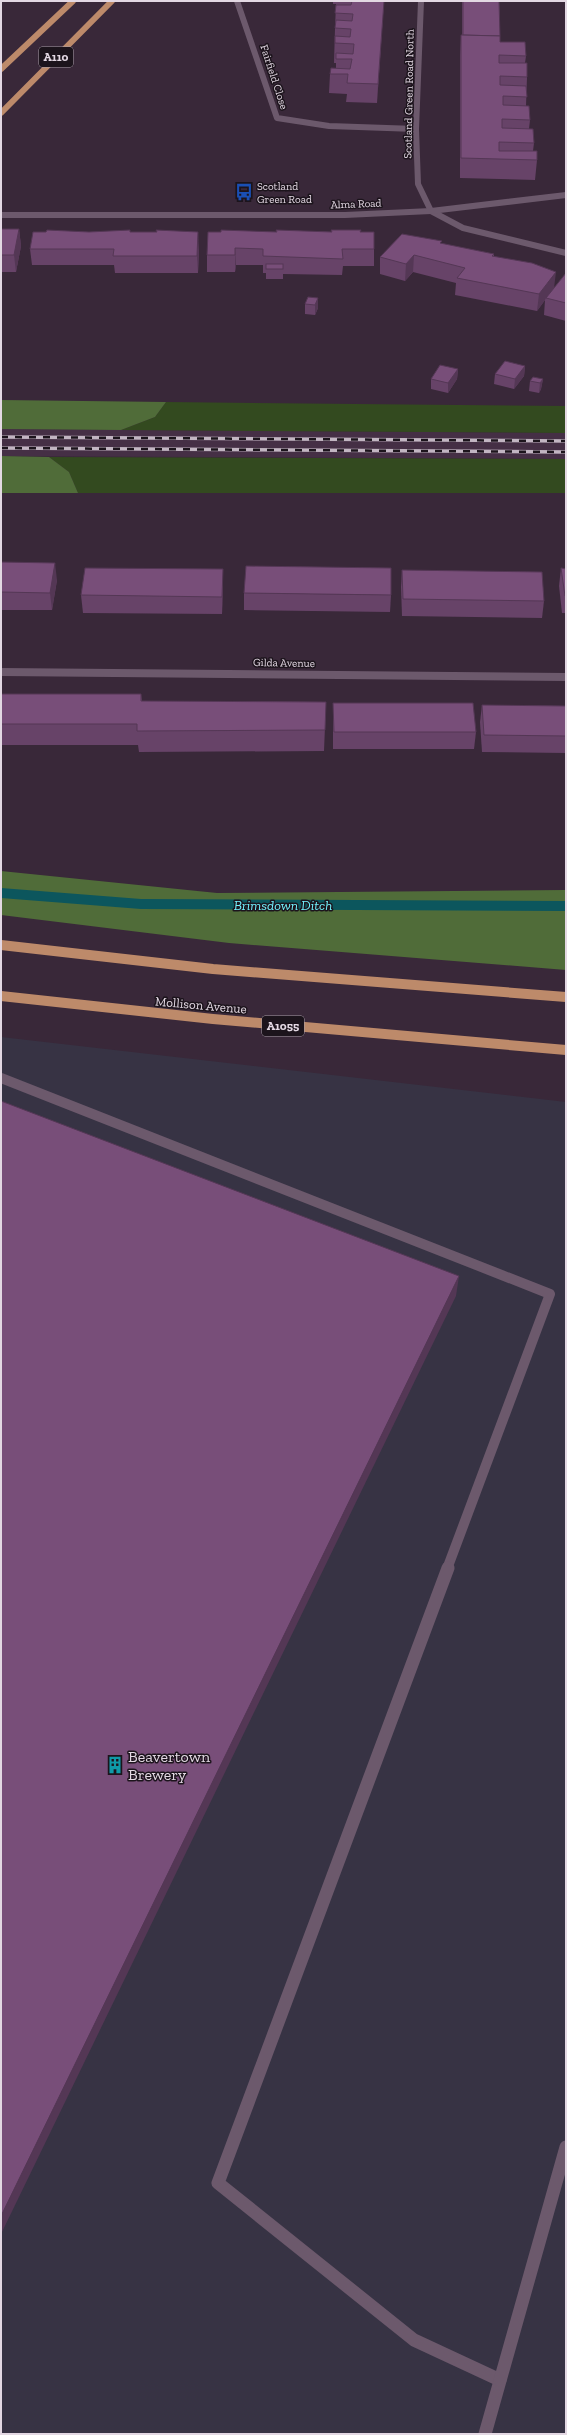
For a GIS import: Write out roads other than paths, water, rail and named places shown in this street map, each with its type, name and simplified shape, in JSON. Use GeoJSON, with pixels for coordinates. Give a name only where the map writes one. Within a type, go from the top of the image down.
{"type":"FeatureCollection","features":[{"type":"Feature","properties":{"kind":"main road","name":"A110"},"geometry":{"type":"LineString","coordinates":[[1,69],[73,1]]}},
{"type":"Feature","properties":{"kind":"main road","name":"A110"},"geometry":{"type":"LineString","coordinates":[[1,113],[112,1]]}},
{"type":"Feature","properties":{"kind":"main road"},"geometry":{"type":"LineString","coordinates":[[1,945],[112,960],[269,975],[566,997]]}},
{"type":"Feature","properties":{"kind":"main road","name":"Mollison Avenue"},"geometry":{"type":"LineString","coordinates":[[1,996],[83,1007],[566,1050]]}},
{"type":"Feature","properties":{"kind":"street","name":"Fairfield Close"},"geometry":{"type":"LineString","coordinates":[[237,1],[277,118],[306,125],[345,130],[416,129]]}},
{"type":"Feature","properties":{"kind":"street","name":"Scotland Green Road North"},"geometry":{"type":"LineString","coordinates":[[422,1],[416,129],[418,184],[431,210]]}},
{"type":"Feature","properties":{"kind":"street","name":"Alma Road"},"geometry":{"type":"LineString","coordinates":[[1,215],[345,215],[431,210],[566,196]]}},
{"type":"Feature","properties":{"kind":"street"},"geometry":{"type":"LineString","coordinates":[[431,210],[463,228],[566,254]]}},
{"type":"Feature","properties":{"kind":"street","name":"Gilda Avenue"},"geometry":{"type":"LineString","coordinates":[[1,672],[566,677]]}},
{"type":"Feature","properties":{"kind":"street"},"geometry":{"type":"LineString","coordinates":[[1,1078],[550,1294],[218,2183],[414,2340],[500,2380]]}},
{"type":"Feature","properties":{"kind":"street"},"geometry":{"type":"LineString","coordinates":[[486,2434],[566,2147]]}},
{"type":"Feature","properties":{"kind":"waterway","name":"Brimsdown Ditch"},"geometry":{"type":"LineString","coordinates":[[1,893],[141,904],[566,906]]}},
{"type":"Feature","properties":{"kind":"railway"},"geometry":{"type":"LineString","coordinates":[[1,437],[566,441]]}},
{"type":"Feature","properties":{"kind":"railway"},"geometry":{"type":"LineString","coordinates":[[1,448],[566,452]]}},
{"type":"Feature","properties":{"kind":"place","name":"Scotland Green Road"},"geometry":{"type":"Point","coordinates":[244,192]}},
{"type":"Feature","properties":{"kind":"place","name":"Beavertown Brewery"},"geometry":{"type":"Point","coordinates":[115,1765]}}]}
